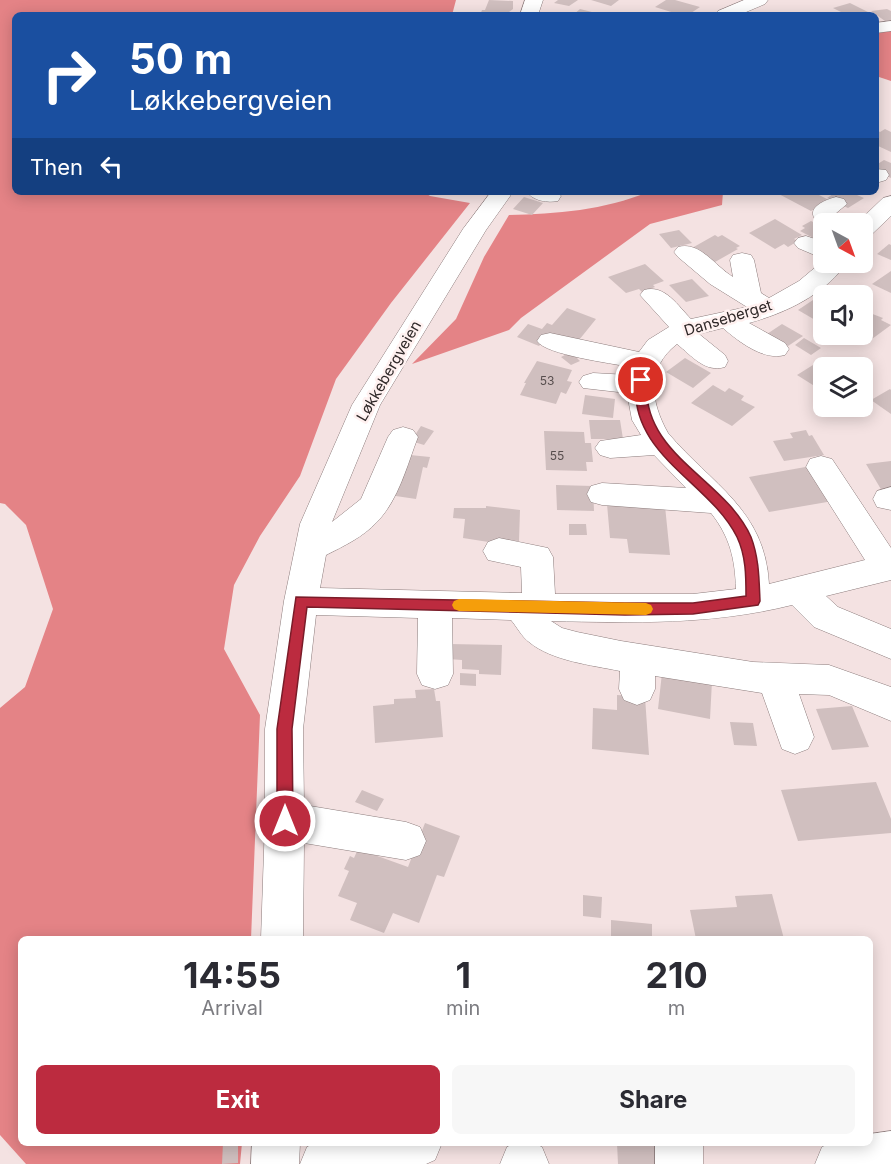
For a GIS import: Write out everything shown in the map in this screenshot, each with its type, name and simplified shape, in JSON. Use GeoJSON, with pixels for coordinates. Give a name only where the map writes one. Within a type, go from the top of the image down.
{"type":"FeatureCollection","features":[{"type":"Feature","properties":{"kind":"street"},"geometry":{"type":"LineString","coordinates":[[731,12],[759,0]]}},
{"type":"Feature","properties":{"kind":"street","name":"Løkkebergveien"},"geometry":{"type":"LineString","coordinates":[[282,936],[285,821],[284,729],[300,601],[316,524],[366,405],[475,228],[500,195]]}},
{"type":"Feature","properties":{"kind":"street"},"geometry":{"type":"LineString","coordinates":[[873,225],[883,195]]}},
{"type":"Feature","properties":{"kind":"street"},"geometry":{"type":"LineString","coordinates":[[686,252],[712,274],[758,302]]}},
{"type":"Feature","properties":{"kind":"street"},"geometry":{"type":"LineString","coordinates":[[742,260],[758,302]]}},
{"type":"Feature","properties":{"kind":"street","name":"Danseberget"},"geometry":{"type":"LineString","coordinates":[[643,374],[656,347],[683,331],[727,319],[758,302],[813,292]]}},
{"type":"Feature","properties":{"kind":"street"},"geometry":{"type":"LineString","coordinates":[[653,295],[683,331],[715,361]]}},
{"type":"Feature","properties":{"kind":"street"},"geometry":{"type":"LineString","coordinates":[[727,319],[745,333],[776,349]]}},
{"type":"Feature","properties":{"kind":"street"},"geometry":{"type":"LineString","coordinates":[[550,341],[568,347],[589,349],[643,374]]}},
{"type":"Feature","properties":{"kind":"street"},"geometry":{"type":"LineString","coordinates":[[593,382],[643,374]]}},
{"type":"Feature","properties":{"kind":"street"},"geometry":{"type":"LineString","coordinates":[[643,374],[645,416],[660,444],[731,517],[744,537],[752,561],[753,601]]}},
{"type":"Feature","properties":{"kind":"street"},"geometry":{"type":"LineString","coordinates":[[310,549],[338,534],[368,513],[383,487],[403,437]]}},
{"type":"Feature","properties":{"kind":"street"},"geometry":{"type":"LineString","coordinates":[[610,448],[660,444]]}},
{"type":"Feature","properties":{"kind":"street"},"geometry":{"type":"LineString","coordinates":[[300,601],[693,608],[753,601],[889,568],[821,467]]}},
{"type":"Feature","properties":{"kind":"street"},"geometry":{"type":"LineString","coordinates":[[602,494],[717,502]]}},
{"type":"Feature","properties":{"kind":"street"},"geometry":{"type":"LineString","coordinates":[[499,551],[537,557],[530,606],[539,631],[551,639],[638,674],[828,680],[871,694],[891,705]]}},
{"type":"Feature","properties":{"kind":"street"},"geometry":{"type":"LineString","coordinates":[[799,591],[826,617],[891,644]]}},
{"type":"Feature","properties":{"kind":"street"},"geometry":{"type":"LineString","coordinates":[[435,604],[435,674]]}},
{"type":"Feature","properties":{"kind":"street"},"geometry":{"type":"LineString","coordinates":[[776,680],[795,737]]}},
{"type":"Feature","properties":{"kind":"street"},"geometry":{"type":"LineString","coordinates":[[285,821],[406,841]]}},
{"type":"Feature","properties":{"kind":"street"},"geometry":{"type":"LineString","coordinates":[[275,1164],[276,1146]]}},
{"type":"Feature","properties":{"kind":"street"},"geometry":{"type":"LineString","coordinates":[[324,1164],[405,1146]]}},
{"type":"Feature","properties":{"kind":"street"},"geometry":{"type":"LineString","coordinates":[[679,1146],[679,1164]]}},
{"type":"Feature","properties":{"kind":"street"},"geometry":{"type":"LineString","coordinates":[[839,1164],[891,1155]]}},
{"type":"Feature","properties":{"kind":"shaded area"},"geometry":{"type":"Polygon","coordinates":[[[0,0],[456,0],[453,12],[12,12],[12,195],[428,195],[470,203],[391,303],[336,379],[300,476],[260,536],[234,585],[224,649],[260,715],[251,936],[18,936],[18,1146],[242,1146],[240,1164],[26,1164],[0,1135],[0,708],[25,687],[53,609],[26,525],[5,504],[0,503],[0,0]]]}},
{"type":"Feature","properties":{"kind":"shaded area"},"geometry":{"type":"Polygon","coordinates":[[[891,29],[891,81],[879,77],[879,31],[891,29]]]}},
{"type":"Feature","properties":{"kind":"shaded area"},"geometry":{"type":"Polygon","coordinates":[[[640,195],[723,195],[722,205],[650,224],[521,318],[509,330],[412,364],[456,319],[484,257],[509,215],[580,210],[640,195]]]}},
{"type":"Feature","properties":{"kind":"building"},"geometry":{"type":"Polygon","coordinates":[[[489,0],[513,1],[513,9],[509,12],[481,12],[485,10],[489,0]]]}},
{"type":"Feature","properties":{"kind":"building"},"geometry":{"type":"Polygon","coordinates":[[[558,0],[578,0],[569,6],[554,3],[558,0]]]}},
{"type":"Feature","properties":{"kind":"building"},"geometry":{"type":"Polygon","coordinates":[[[591,0],[619,0],[611,6],[591,0]]]}},
{"type":"Feature","properties":{"kind":"building"},"geometry":{"type":"Polygon","coordinates":[[[666,0],[675,0],[700,7],[692,12],[671,12],[655,7],[666,0]]]}},
{"type":"Feature","properties":{"kind":"building"},"geometry":{"type":"Polygon","coordinates":[[[850,3],[868,12],[841,12],[833,8],[850,3]]]}},
{"type":"Feature","properties":{"kind":"building"},"geometry":{"type":"Polygon","coordinates":[[[580,9],[592,12],[576,12],[580,9]]]}},
{"type":"Feature","properties":{"kind":"building"},"geometry":{"type":"Polygon","coordinates":[[[887,9],[891,11],[891,20],[885,21],[879,17],[879,12],[871,11],[887,9]]]}},
{"type":"Feature","properties":{"kind":"building"},"geometry":{"type":"Polygon","coordinates":[[[885,129],[891,132],[891,152],[879,146],[880,132],[885,129]]]}},
{"type":"Feature","properties":{"kind":"building"},"geometry":{"type":"Polygon","coordinates":[[[884,160],[891,163],[891,178],[879,172],[879,163],[884,160]]]}},
{"type":"Feature","properties":{"kind":"building"},"geometry":{"type":"Polygon","coordinates":[[[781,195],[819,195],[829,200],[811,211],[781,195]]]}},
{"type":"Feature","properties":{"kind":"building"},"geometry":{"type":"Polygon","coordinates":[[[832,195],[857,195],[864,198],[848,208],[827,198],[832,195]]]}},
{"type":"Feature","properties":{"kind":"building"},"geometry":{"type":"Polygon","coordinates":[[[524,197],[543,203],[532,215],[513,209],[524,197]]]}},
{"type":"Feature","properties":{"kind":"building"},"geometry":{"type":"Polygon","coordinates":[[[775,219],[802,235],[794,239],[798,241],[788,247],[784,244],[775,249],[749,233],[775,219]]]}},
{"type":"Feature","properties":{"kind":"building"},"geometry":{"type":"Polygon","coordinates":[[[813,222],[813,238],[800,231],[805,228],[802,226],[813,222]]]}},
{"type":"Feature","properties":{"kind":"building"},"geometry":{"type":"Polygon","coordinates":[[[679,230],[692,243],[671,248],[659,234],[679,230]]]}},
{"type":"Feature","properties":{"kind":"building"},"geometry":{"type":"Polygon","coordinates":[[[715,235],[718,237],[722,235],[740,246],[715,262],[692,248],[715,235]]]}},
{"type":"Feature","properties":{"kind":"building"},"geometry":{"type":"Polygon","coordinates":[[[889,244],[891,245],[891,260],[877,254],[889,244]]]}},
{"type":"Feature","properties":{"kind":"building"},"geometry":{"type":"Polygon","coordinates":[[[645,264],[664,281],[642,292],[639,289],[626,293],[608,277],[645,264]]]}},
{"type":"Feature","properties":{"kind":"building"},"geometry":{"type":"Polygon","coordinates":[[[891,271],[891,293],[872,284],[891,271]]]}},
{"type":"Feature","properties":{"kind":"building"},"geometry":{"type":"Polygon","coordinates":[[[692,279],[709,296],[686,302],[669,285],[692,279]]]}},
{"type":"Feature","properties":{"kind":"building"},"geometry":{"type":"Polygon","coordinates":[[[813,300],[813,319],[798,310],[813,300]]]}},
{"type":"Feature","properties":{"kind":"building"},"geometry":{"type":"Polygon","coordinates":[[[567,308],[596,319],[575,345],[548,335],[539,346],[517,337],[528,324],[542,329],[547,323],[552,325],[567,308]]]}},
{"type":"Feature","properties":{"kind":"building"},"geometry":{"type":"Polygon","coordinates":[[[873,314],[883,318],[881,320],[891,325],[873,338],[873,314]]]}},
{"type":"Feature","properties":{"kind":"building"},"geometry":{"type":"Polygon","coordinates":[[[782,324],[803,336],[788,346],[767,334],[782,324]]]}},
{"type":"Feature","properties":{"kind":"building"},"geometry":{"type":"Polygon","coordinates":[[[804,338],[821,348],[811,355],[795,345],[804,338]]]}},
{"type":"Feature","properties":{"kind":"building"},"geometry":{"type":"Polygon","coordinates":[[[571,352],[580,361],[571,365],[561,357],[571,352]]]}},
{"type":"Feature","properties":{"kind":"building"},"geometry":{"type":"Polygon","coordinates":[[[685,358],[711,373],[693,388],[666,372],[685,358]]]}},
{"type":"Feature","properties":{"kind":"building"},"geometry":{"type":"Polygon","coordinates":[[[537,361],[572,370],[567,381],[572,382],[566,394],[561,392],[556,404],[520,395],[537,361]]]}},
{"type":"Feature","properties":{"kind":"building"},"geometry":{"type":"Polygon","coordinates":[[[813,365],[813,385],[797,375],[813,365]]]}},
{"type":"Feature","properties":{"kind":"building"},"geometry":{"type":"Polygon","coordinates":[[[713,385],[725,392],[729,388],[744,396],[741,400],[755,407],[732,426],[691,403],[713,385]]]}},
{"type":"Feature","properties":{"kind":"building"},"geometry":{"type":"Polygon","coordinates":[[[890,389],[891,414],[873,401],[873,399],[890,389]]]}},
{"type":"Feature","properties":{"kind":"building"},"geometry":{"type":"Polygon","coordinates":[[[585,395],[615,399],[613,418],[582,414],[585,395]]]}},
{"type":"Feature","properties":{"kind":"building"},"geometry":{"type":"Polygon","coordinates":[[[589,420],[620,420],[623,439],[591,439],[589,420]]]}},
{"type":"Feature","properties":{"kind":"building"},"geometry":{"type":"Polygon","coordinates":[[[421,426],[434,431],[424,445],[411,441],[421,426]]]}},
{"type":"Feature","properties":{"kind":"building"},"geometry":{"type":"Polygon","coordinates":[[[806,430],[809,436],[812,435],[824,455],[784,461],[773,441],[793,438],[790,433],[806,430]]]}},
{"type":"Feature","properties":{"kind":"building"},"geometry":{"type":"Polygon","coordinates":[[[544,431],[584,432],[585,443],[591,443],[593,462],[586,462],[587,471],[546,470],[544,431]]]}},
{"type":"Feature","properties":{"kind":"building"},"geometry":{"type":"Polygon","coordinates":[[[410,455],[430,457],[427,468],[423,467],[416,499],[389,495],[410,455]]]}},
{"type":"Feature","properties":{"kind":"building"},"geometry":{"type":"Polygon","coordinates":[[[891,461],[891,490],[882,491],[866,464],[891,461]]]}},
{"type":"Feature","properties":{"kind":"building"},"geometry":{"type":"Polygon","coordinates":[[[811,466],[833,501],[769,512],[749,477],[811,466]]]}},
{"type":"Feature","properties":{"kind":"building"},"geometry":{"type":"Polygon","coordinates":[[[556,485],[593,486],[594,511],[557,510],[556,485]]]}},
{"type":"Feature","properties":{"kind":"building"},"geometry":{"type":"Polygon","coordinates":[[[607,504],[665,506],[670,555],[629,553],[627,539],[610,538],[607,504]]]}},
{"type":"Feature","properties":{"kind":"building"},"geometry":{"type":"Polygon","coordinates":[[[486,506],[520,510],[519,541],[495,540],[495,543],[463,538],[465,519],[453,518],[454,508],[486,508],[486,506]]]}},
{"type":"Feature","properties":{"kind":"building"},"geometry":{"type":"Polygon","coordinates":[[[569,524],[586,524],[587,535],[569,535],[569,524]]]}},
{"type":"Feature","properties":{"kind":"building"},"geometry":{"type":"Polygon","coordinates":[[[449,644],[502,645],[501,675],[479,674],[479,670],[462,669],[462,660],[448,659],[449,644]]]}},
{"type":"Feature","properties":{"kind":"building"},"geometry":{"type":"Polygon","coordinates":[[[460,673],[476,674],[476,686],[460,685],[460,673]]]}},
{"type":"Feature","properties":{"kind":"building"},"geometry":{"type":"Polygon","coordinates":[[[662,673],[712,681],[710,719],[658,709],[662,673]]]}},
{"type":"Feature","properties":{"kind":"building"},"geometry":{"type":"Polygon","coordinates":[[[434,689],[436,701],[440,701],[443,737],[375,743],[373,706],[394,704],[394,699],[416,698],[415,690],[434,689]]]}},
{"type":"Feature","properties":{"kind":"building"},"geometry":{"type":"Polygon","coordinates":[[[617,695],[645,697],[649,755],[592,749],[593,708],[617,710],[617,695]]]}},
{"type":"Feature","properties":{"kind":"building"},"geometry":{"type":"Polygon","coordinates":[[[852,706],[869,747],[832,750],[816,709],[852,706]]]}},
{"type":"Feature","properties":{"kind":"building"},"geometry":{"type":"Polygon","coordinates":[[[730,722],[753,723],[757,746],[734,745],[730,722]]]}},
{"type":"Feature","properties":{"kind":"building"},"geometry":{"type":"Polygon","coordinates":[[[876,782],[891,819],[891,833],[798,841],[781,790],[876,782]]]}},
{"type":"Feature","properties":{"kind":"building"},"geometry":{"type":"Polygon","coordinates":[[[362,790],[384,799],[377,811],[355,802],[362,790]]]}},
{"type":"Feature","properties":{"kind":"building"},"geometry":{"type":"Polygon","coordinates":[[[425,823],[460,836],[444,877],[437,875],[419,923],[393,913],[384,933],[350,920],[357,903],[338,896],[349,871],[344,869],[350,856],[354,858],[358,849],[408,867],[425,823]]]}},
{"type":"Feature","properties":{"kind":"building"},"geometry":{"type":"Polygon","coordinates":[[[772,894],[783,936],[695,936],[690,910],[737,907],[735,896],[772,894]]]}},
{"type":"Feature","properties":{"kind":"building"},"geometry":{"type":"Polygon","coordinates":[[[583,895],[602,897],[601,918],[583,916],[583,895]]]}},
{"type":"Feature","properties":{"kind":"building"},"geometry":{"type":"Polygon","coordinates":[[[611,920],[652,924],[652,936],[611,936],[611,920]]]}},
{"type":"Feature","properties":{"kind":"building"},"geometry":{"type":"Polygon","coordinates":[[[223,1146],[238,1146],[238,1163],[222,1164],[223,1146]]]}},
{"type":"Feature","properties":{"kind":"building"},"geometry":{"type":"Polygon","coordinates":[[[617,1146],[654,1146],[655,1164],[618,1164],[617,1146]]]}},
{"type":"Feature","properties":{"kind":"slow traffic"},"geometry":{"type":"LineString","coordinates":[[459,605],[646,609]]}},
{"type":"Feature","properties":{"kind":"route"},"geometry":{"type":"LineString","coordinates":[[285,821],[284,729],[300,601],[625,609],[693,608],[753,601],[752,561],[744,537],[731,517],[660,444],[645,416],[640,392],[641,380]]}}]}
